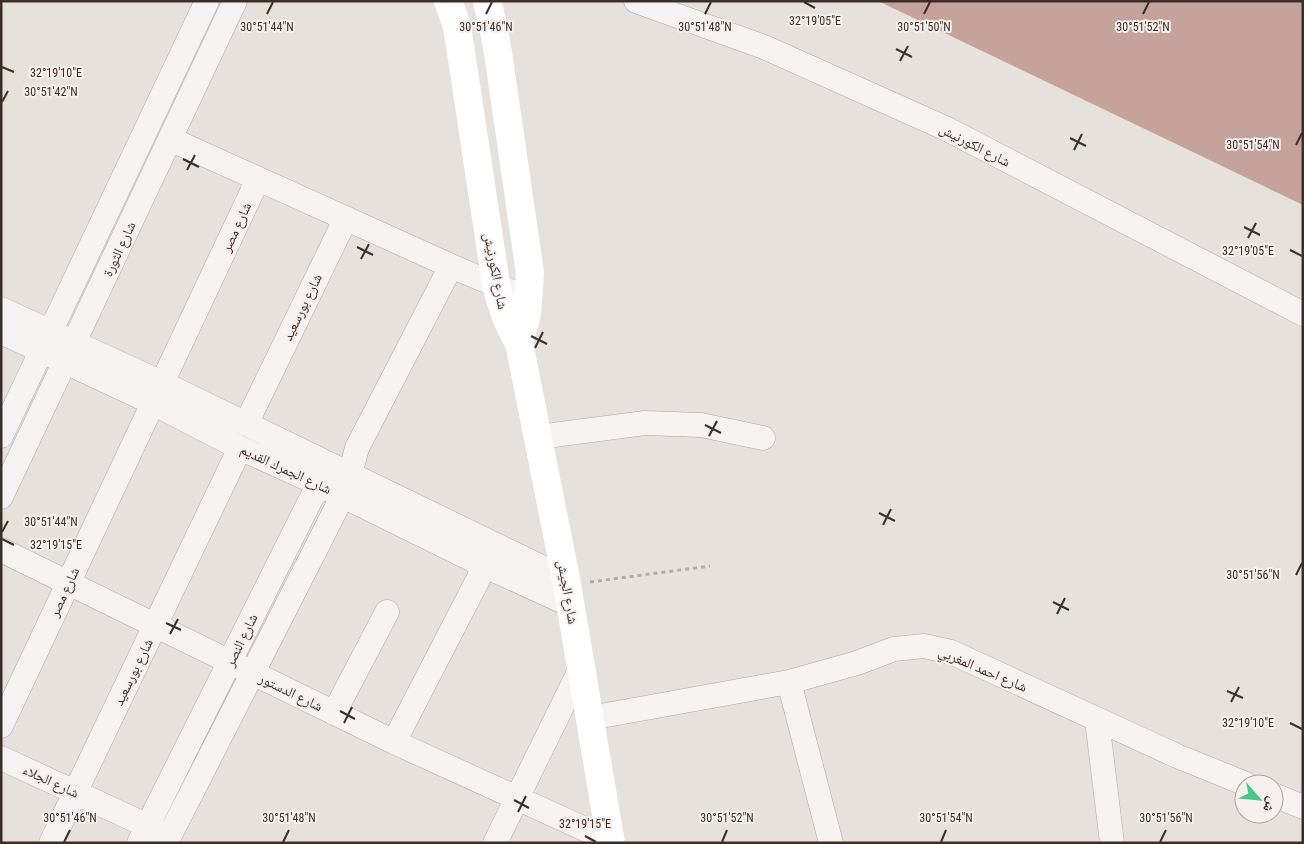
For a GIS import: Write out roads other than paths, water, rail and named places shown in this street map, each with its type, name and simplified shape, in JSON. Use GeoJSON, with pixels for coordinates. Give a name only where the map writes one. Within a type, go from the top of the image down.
{"type":"FeatureCollection","features":[{"type":"Feature","properties":{"kind":"main road","name":"شارع الكورنيش"},"geometry":{"type":"LineString","coordinates":[[448,1],[457,26],[496,284],[501,308],[519,343]]}},
{"type":"Feature","properties":{"kind":"main road","name":"شارع الكورنيش"},"geometry":{"type":"LineString","coordinates":[[487,1],[493,25],[530,273],[530,299],[519,343]]}},
{"type":"Feature","properties":{"kind":"main road","name":"شارع الجيش"},"geometry":{"type":"LineString","coordinates":[[519,343],[568,590],[611,842]]}},
{"type":"Feature","properties":{"kind":"street","name":"شارع الثورة"},"geometry":{"type":"LineString","coordinates":[[1,436],[207,1]]}},
{"type":"Feature","properties":{"kind":"street","name":"شارع الثورة"},"geometry":{"type":"LineString","coordinates":[[1,497],[235,1]]}},
{"type":"Feature","properties":{"kind":"street","name":"شارع الكورنيش"},"geometry":{"type":"LineString","coordinates":[[636,1],[764,47],[947,129],[1303,314]]}},
{"type":"Feature","properties":{"kind":"street"},"geometry":{"type":"LineString","coordinates":[[170,140],[451,266],[530,299]]}},
{"type":"Feature","properties":{"kind":"street","name":"شارع مصر"},"geometry":{"type":"LineString","coordinates":[[1,726],[258,179]]}},
{"type":"Feature","properties":{"kind":"street","name":"شارع بورسعيد"},"geometry":{"type":"LineString","coordinates":[[246,424],[346,218]]}},
{"type":"Feature","properties":{"kind":"street","name":"شارع النصر"},"geometry":{"type":"LineString","coordinates":[[173,841],[252,673],[336,509],[338,481],[451,266]]}},
{"type":"Feature","properties":{"kind":"street","name":"شارع الجمرك القديم"},"geometry":{"type":"LineString","coordinates":[[1,309],[46,341],[157,393],[246,424],[338,481],[485,566],[568,590]]}},
{"type":"Feature","properties":{"kind":"street","name":"شارع الجمرك القديم"},"geometry":{"type":"LineString","coordinates":[[1,332],[46,341]]}},
{"type":"Feature","properties":{"kind":"street","name":"شارع الجمرك القديم"},"geometry":{"type":"LineString","coordinates":[[157,393],[240,448],[338,481],[568,590]]}},
{"type":"Feature","properties":{"kind":"street"},"geometry":{"type":"LineString","coordinates":[[538,437],[645,423],[701,425],[763,438]]}},
{"type":"Feature","properties":{"kind":"street","name":"شارع بورسعيد"},"geometry":{"type":"LineString","coordinates":[[51,843],[240,448]]}},
{"type":"Feature","properties":{"kind":"street","name":"شارع النصر"},"geometry":{"type":"LineString","coordinates":[[143,834],[312,497],[338,481]]}},
{"type":"Feature","properties":{"kind":"street","name":"شارع الدستور"},"geometry":{"type":"LineString","coordinates":[[1,550],[394,742],[611,842]]}},
{"type":"Feature","properties":{"kind":"street"},"geometry":{"type":"LineString","coordinates":[[394,742],[485,566]]}},
{"type":"Feature","properties":{"kind":"street"},"geometry":{"type":"LineString","coordinates":[[334,713],[387,612]]}},
{"type":"Feature","properties":{"kind":"street","name":"شارع احمد المغربي"},"geometry":{"type":"LineString","coordinates":[[590,718],[789,682],[857,663],[894,649],[931,647],[951,652],[1177,756],[1234,779]]}},
{"type":"Feature","properties":{"kind":"street"},"geometry":{"type":"LineString","coordinates":[[495,843],[581,668]]}},
{"type":"Feature","properties":{"kind":"street"},"geometry":{"type":"LineString","coordinates":[[789,682],[831,843]]}},
{"type":"Feature","properties":{"kind":"street"},"geometry":{"type":"LineString","coordinates":[[1097,720],[1112,843]]}},
{"type":"Feature","properties":{"kind":"street","name":"شارع الجلاء"},"geometry":{"type":"LineString","coordinates":[[1,758],[75,792],[143,834],[173,841]]}},
{"type":"Feature","properties":{"kind":"street"},"geometry":{"type":"LineString","coordinates":[[1284,799],[1303,807]]}}]}
